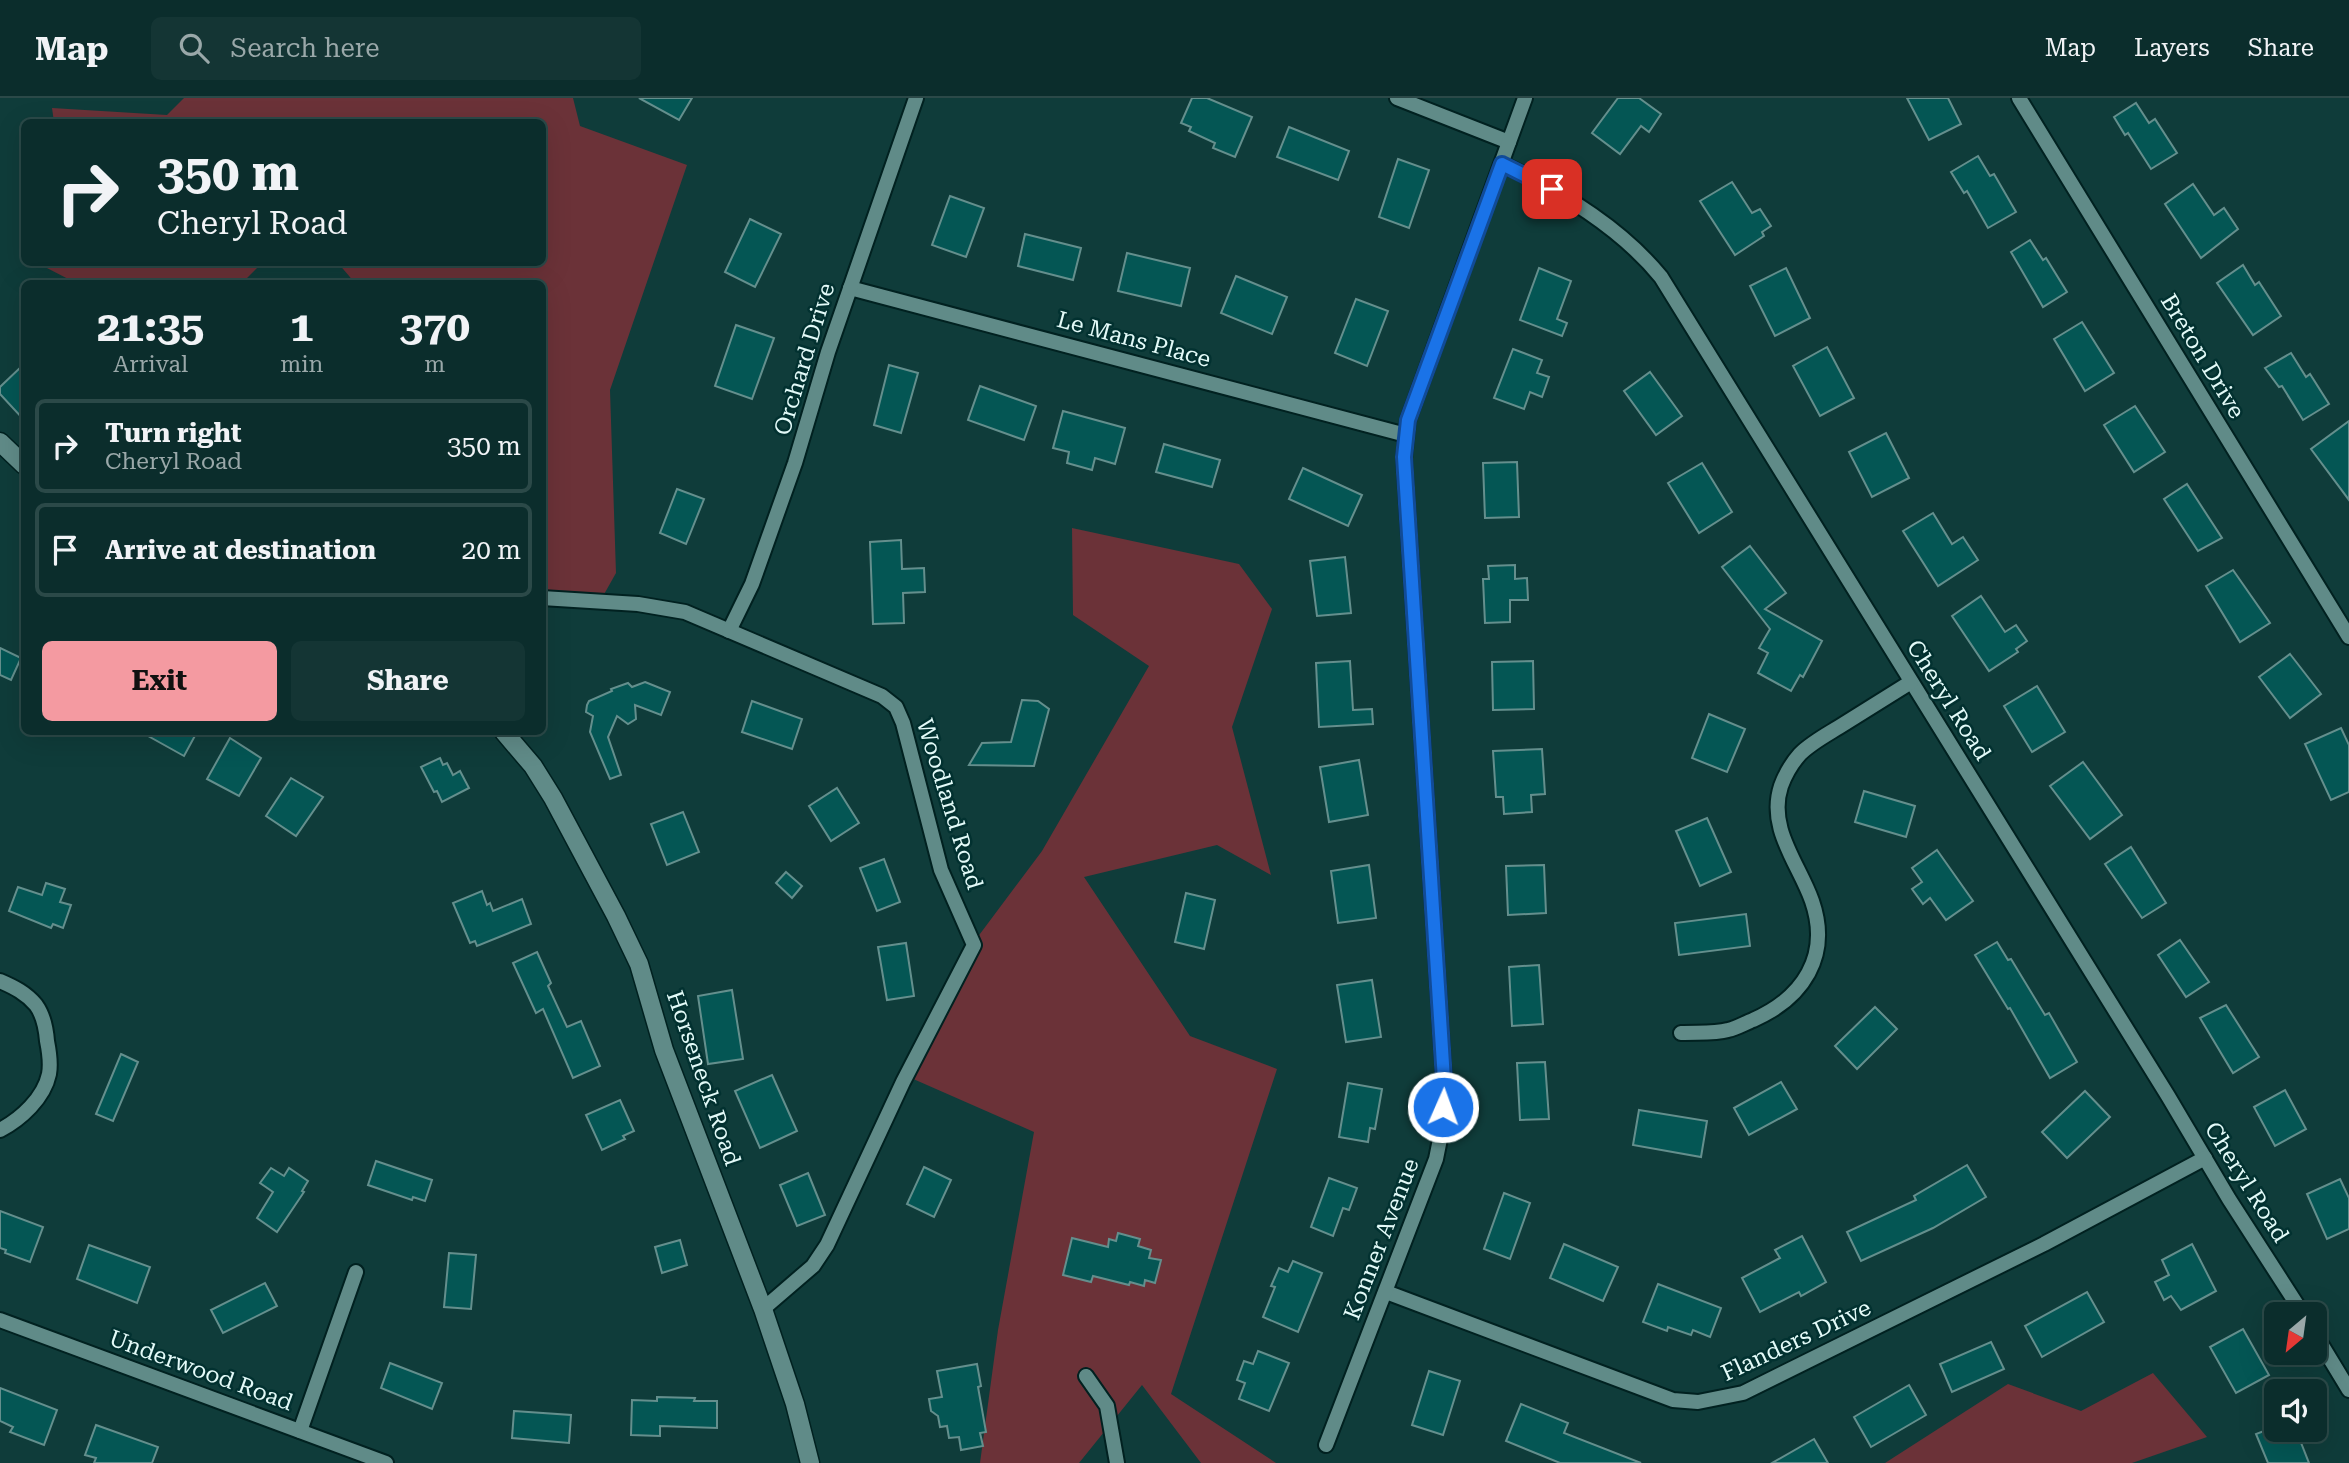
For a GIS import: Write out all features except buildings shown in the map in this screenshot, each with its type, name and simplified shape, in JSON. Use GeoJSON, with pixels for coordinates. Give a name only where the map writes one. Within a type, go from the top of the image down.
{"type":"FeatureCollection","features":[{"type":"Feature","properties":{"kind":"street","name":"Orchard Drive"},"geometry":{"type":"LineString","coordinates":[[729,631],[752,584],[791,475],[828,352],[916,98]]}},
{"type":"Feature","properties":{"kind":"street"},"geometry":{"type":"LineString","coordinates":[[1397,98],[1509,142]]}},
{"type":"Feature","properties":{"kind":"street","name":"Konner Avenue"},"geometry":{"type":"LineString","coordinates":[[1326,1446],[1436,1159],[1441,1134],[1444,1080],[1404,457],[1408,420],[1525,98]]}},
{"type":"Feature","properties":{"kind":"street","name":"Breton Drive"},"geometry":{"type":"LineString","coordinates":[[2019,98],[2349,637]]}},
{"type":"Feature","properties":{"kind":"street","name":"Cheryl Road"},"geometry":{"type":"LineString","coordinates":[[1502,164],[1566,198],[1635,248],[1661,277],[2295,1302]]}},
{"type":"Feature","properties":{"kind":"street","name":"Le Mans Place"},"geometry":{"type":"LineString","coordinates":[[850,288],[1406,435]]}},
{"type":"Feature","properties":{"kind":"street"},"geometry":{"type":"LineString","coordinates":[[0,442],[21,462]]}},
{"type":"Feature","properties":{"kind":"street","name":"Woodland Road"},"geometry":{"type":"LineString","coordinates":[[546,598],[638,604],[685,612],[882,696],[896,707],[903,723],[941,870],[974,945],[902,1082],[827,1245],[813,1266],[763,1309]]}},
{"type":"Feature","properties":{"kind":"street"},"geometry":{"type":"LineString","coordinates":[[1681,1033],[1728,1031],[1764,1015],[1791,997],[1807,977],[1818,942],[1818,927],[1813,904],[1779,825],[1778,799],[1782,785],[1792,765],[1809,746],[1911,682]]}},
{"type":"Feature","properties":{"kind":"street","name":"Horseneck Road"},"geometry":{"type":"LineString","coordinates":[[507,735],[533,766],[553,798],[639,964],[664,1051],[763,1309],[795,1404],[810,1463]]}},
{"type":"Feature","properties":{"kind":"street"},"geometry":{"type":"LineString","coordinates":[[0,981],[24,993],[41,1012],[50,1064],[44,1088],[31,1106],[0,1130]]}},
{"type":"Feature","properties":{"kind":"street","name":"Flanders Drive"},"geometry":{"type":"LineString","coordinates":[[1385,1292],[1673,1401],[1718,1400],[1743,1393],[1819,1357],[2044,1244],[2205,1158]]}},
{"type":"Feature","properties":{"kind":"street"},"geometry":{"type":"LineString","coordinates":[[300,1431],[356,1272]]}},
{"type":"Feature","properties":{"kind":"street","name":"Underwood Road"},"geometry":{"type":"LineString","coordinates":[[0,1320],[386,1463]]}},
{"type":"Feature","properties":{"kind":"street"},"geometry":{"type":"LineString","coordinates":[[2328,1355],[2349,1390]]}},
{"type":"Feature","properties":{"kind":"street"},"geometry":{"type":"LineString","coordinates":[[1086,1376],[1107,1406],[1117,1463]]}},
{"type":"Feature","properties":{"kind":"shaded area"},"geometry":{"type":"Polygon","coordinates":[[[184,98],[573,98],[580,126],[687,165],[610,390],[616,573],[598,605],[546,596],[546,280],[352,280],[341,266],[546,266],[546,119],[54,119],[52,108],[167,115],[184,98]]]}},
{"type":"Feature","properties":{"kind":"shaded area"},"geometry":{"type":"Polygon","coordinates":[[[259,266],[245,280],[70,280],[45,267],[259,266]]]}},
{"type":"Feature","properties":{"kind":"shaded area"},"geometry":{"type":"Polygon","coordinates":[[[1072,528],[1239,564],[1272,609],[1232,727],[1271,875],[1217,845],[1084,877],[1190,1036],[1277,1069],[1171,1394],[1276,1463],[1201,1463],[1142,1385],[1079,1463],[980,1463],[998,1330],[1034,1132],[911,1078],[968,950],[1042,851],[1149,666],[1073,615],[1072,528]]]}},
{"type":"Feature","properties":{"kind":"shaded area"},"geometry":{"type":"Polygon","coordinates":[[[2153,1373],[2207,1437],[2132,1463],[1885,1463],[2008,1384],[2081,1411],[2153,1373]]]}},
{"type":"Feature","properties":{"kind":"route"},"geometry":{"type":"LineString","coordinates":[[1443,1107],[1444,1080],[1404,457],[1406,435],[1408,420],[1502,164],[1552,189]]}}]}
